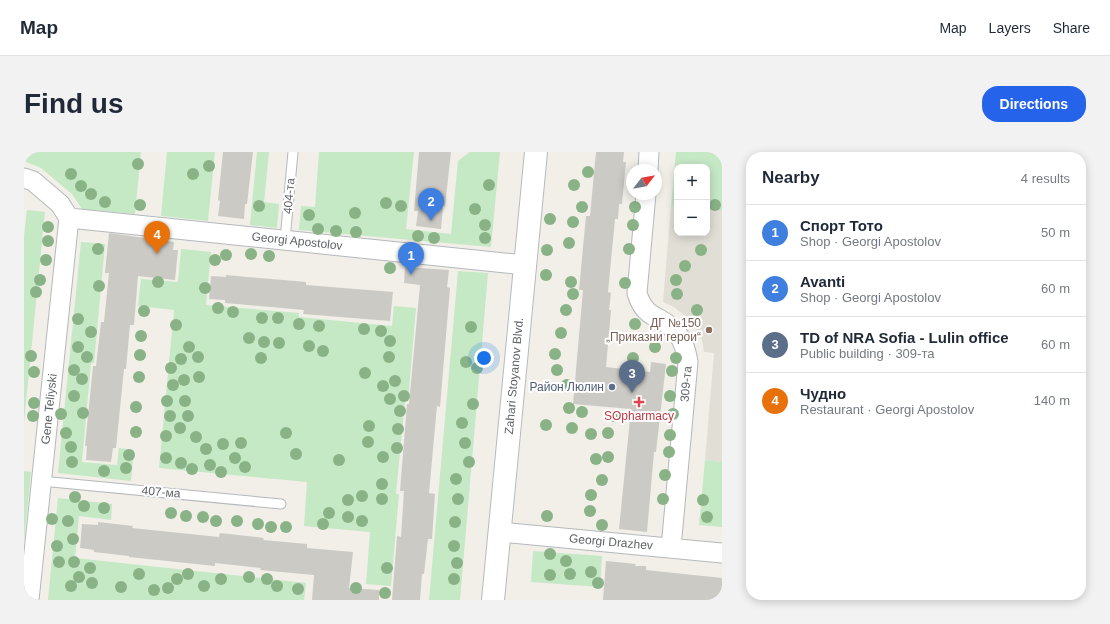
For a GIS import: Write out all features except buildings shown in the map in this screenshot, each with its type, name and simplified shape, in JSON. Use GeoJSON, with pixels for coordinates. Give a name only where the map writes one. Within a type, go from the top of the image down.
{"type":"FeatureCollection","features":[{"type":"Feature","properties":{"kind":"street","name":"Zahari Stoyanov Blvd."},"geometry":{"type":"LineString","coordinates":[[493,600],[536,152]]}},
{"type":"Feature","properties":{"kind":"street"},"geometry":{"type":"LineString","coordinates":[[648,164],[649,152]]}},
{"type":"Feature","properties":{"kind":"street"},"geometry":{"type":"LineString","coordinates":[[24,178],[33,181],[60,204],[69,218]]}},
{"type":"Feature","properties":{"kind":"street","name":"309-та"},"geometry":{"type":"LineString","coordinates":[[645,200],[637,293],[639,302],[650,315],[664,322],[676,332],[685,346],[688,362],[671,548]]}},
{"type":"Feature","properties":{"kind":"street","name":"Georgi Apostolov"},"geometry":{"type":"LineString","coordinates":[[69,218],[525,264]]}},
{"type":"Feature","properties":{"kind":"street","name":"Gene Teliyski"},"geometry":{"type":"LineString","coordinates":[[29,600],[28,566],[42,481],[69,218]]}},
{"type":"Feature","properties":{"kind":"street","name":"Georgi Drazhev"},"geometry":{"type":"LineString","coordinates":[[500,532],[722,553]]}},
{"type":"Feature","properties":{"kind":"lane","name":"404-та"},"geometry":{"type":"LineString","coordinates":[[285,240],[293,152]]}},
{"type":"Feature","properties":{"kind":"lane","name":"407-ма"},"geometry":{"type":"LineString","coordinates":[[42,481],[281,504]]}},
{"type":"Feature","properties":{"kind":"shaded area","name":"ДГ №150 „Приказни герои“"},"geometry":{"type":"Polygon","coordinates":[[[671,206],[674,206],[674,236],[710,236],[710,209],[722,210],[722,462],[705,460],[714,353],[704,352],[702,340],[690,320],[674,307],[663,302],[671,206]]]}},
{"type":"Feature","properties":{"kind":"green space"},"geometry":{"type":"Polygon","coordinates":[[[24,152],[141,152],[135,214],[82,209],[72,194],[41,168],[24,161],[24,152]]]}},
{"type":"Feature","properties":{"kind":"green space"},"geometry":{"type":"Polygon","coordinates":[[[167,152],[215,152],[208,221],[161,216],[167,152]]]}},
{"type":"Feature","properties":{"kind":"green space"},"geometry":{"type":"Polygon","coordinates":[[[257,152],[269,152],[264,202],[279,204],[277,228],[250,225],[257,152]]]}},
{"type":"Feature","properties":{"kind":"green space"},"geometry":{"type":"Polygon","coordinates":[[[319,152],[414,152],[406,229],[451,234],[458,161],[470,152],[500,152],[491,247],[299,230],[301,206],[315,207],[319,152]]]}},
{"type":"Feature","properties":{"kind":"green space"},"geometry":{"type":"Polygon","coordinates":[[[676,152],[722,152],[722,210],[710,209],[710,164],[675,164],[676,152]]]}},
{"type":"Feature","properties":{"kind":"green space"},"geometry":{"type":"Polygon","coordinates":[[[674,174],[674,206],[671,206],[674,174]]]}},
{"type":"Feature","properties":{"kind":"green space"},"geometry":{"type":"Polygon","coordinates":[[[27,210],[45,212],[24,423],[24,236],[27,210]]]}},
{"type":"Feature","properties":{"kind":"green space"},"geometry":{"type":"Polygon","coordinates":[[[81,242],[105,244],[94,363],[91,363],[82,462],[117,465],[119,448],[134,450],[131,481],[58,473],[81,242]]]}},
{"type":"Feature","properties":{"kind":"green space"},"geometry":{"type":"Polygon","coordinates":[[[181,249],[211,252],[206,305],[299,313],[299,317],[392,326],[394,306],[416,308],[408,401],[405,401],[396,494],[399,494],[391,586],[366,584],[370,532],[304,526],[307,482],[159,468],[174,310],[138,306],[141,279],[178,282],[181,249]]]}},
{"type":"Feature","properties":{"kind":"green space"},"geometry":{"type":"Polygon","coordinates":[[[458,271],[488,273],[460,600],[429,600],[458,271]]]}},
{"type":"Feature","properties":{"kind":"green space"},"geometry":{"type":"Polygon","coordinates":[[[705,460],[722,462],[722,527],[699,525],[705,460]]]}},
{"type":"Feature","properties":{"kind":"green space"},"geometry":{"type":"Polygon","coordinates":[[[24,471],[31,472],[24,541],[24,471]]]}},
{"type":"Feature","properties":{"kind":"green space"},"geometry":{"type":"Polygon","coordinates":[[[58,498],[112,504],[111,520],[79,516],[75,558],[306,583],[304,600],[48,600],[58,498]]]}},
{"type":"Feature","properties":{"kind":"green space"},"geometry":{"type":"Polygon","coordinates":[[[533,551],[602,556],[600,587],[531,582],[533,551]]]}},
{"type":"Feature","properties":{"kind":"place","name":"Avanti"},"geometry":{"type":"Point","coordinates":[431,221]}},
{"type":"Feature","properties":{"kind":"place","name":"Чудно"},"geometry":{"type":"Point","coordinates":[157,254]}},
{"type":"Feature","properties":{"kind":"place","name":"Спорт Тото"},"geometry":{"type":"Point","coordinates":[411,275]}},
{"type":"Feature","properties":{"kind":"place","name":"ДГ №150 „Приказни герои“"},"geometry":{"type":"Point","coordinates":[709,330]}},
{"type":"Feature","properties":{"kind":"place","name":"Район Люлин"},"geometry":{"type":"Point","coordinates":[612,387]}},
{"type":"Feature","properties":{"kind":"place","name":"TD of NRA Sofia - Lulin office"},"geometry":{"type":"Point","coordinates":[632,393]}},
{"type":"Feature","properties":{"kind":"place","name":"SOpharmacy"},"geometry":{"type":"Point","coordinates":[639,402]}}]}
